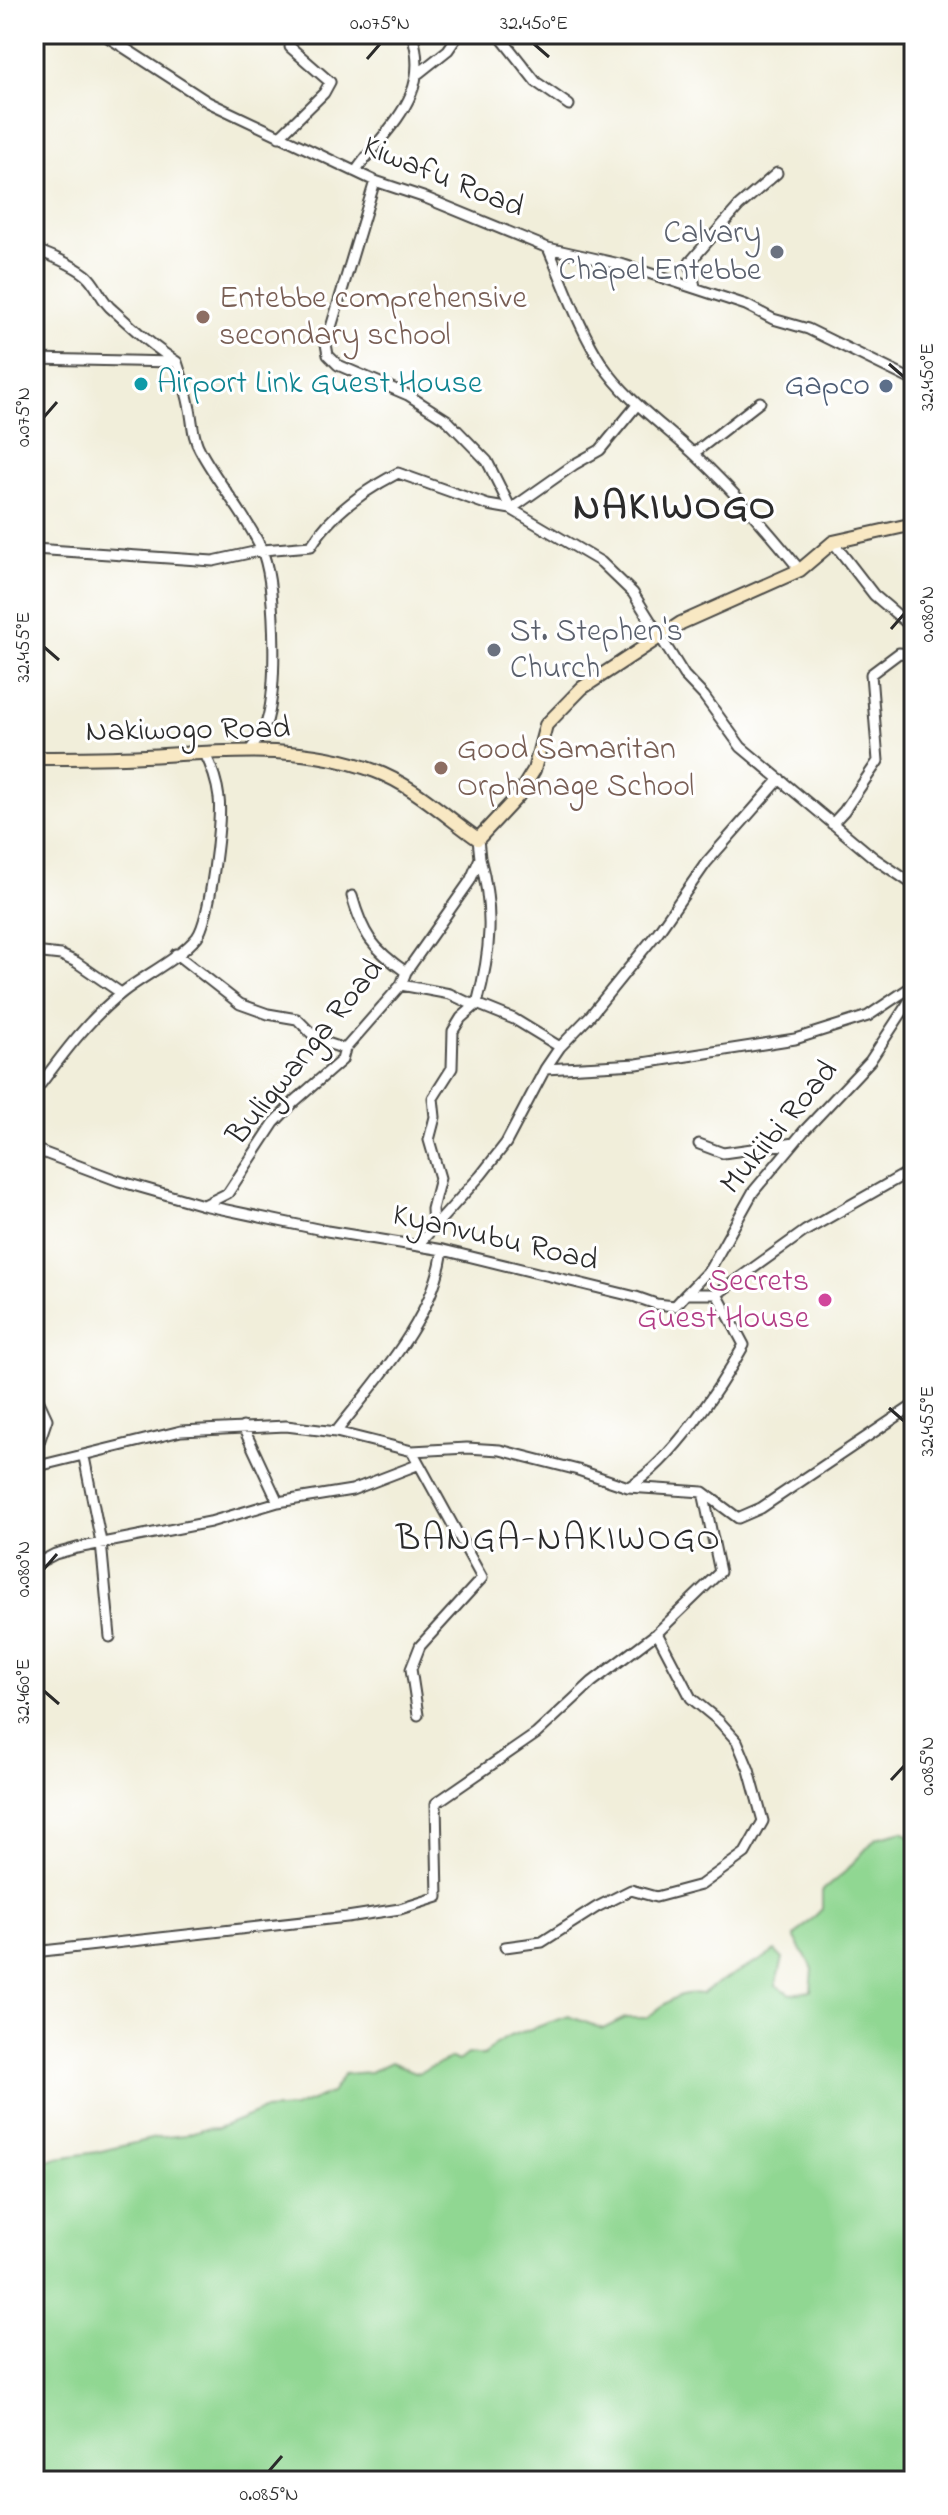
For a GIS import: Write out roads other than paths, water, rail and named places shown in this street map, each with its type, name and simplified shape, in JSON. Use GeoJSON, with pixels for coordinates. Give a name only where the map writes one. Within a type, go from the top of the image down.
{"type":"FeatureCollection","features":[{"type":"Feature","properties":{"kind":"street","name":"Kiwafu Road"},"geometry":{"type":"LineString","coordinates":[[103,34],[198,96],[375,181],[426,198],[548,248],[624,265],[746,305],[773,319],[808,329],[914,381]]}},
{"type":"Feature","properties":{"kind":"street"},"geometry":{"type":"LineString","coordinates":[[121,46],[132,34]]}},
{"type":"Feature","properties":{"kind":"street"},"geometry":{"type":"LineString","coordinates":[[412,34],[418,53],[419,73]]}},
{"type":"Feature","properties":{"kind":"street"},"geometry":{"type":"LineString","coordinates":[[356,171],[395,123],[419,73],[448,50],[459,34]]}},
{"type":"Feature","properties":{"kind":"street"},"geometry":{"type":"LineString","coordinates":[[498,34],[536,82],[569,105]]}},
{"type":"Feature","properties":{"kind":"street"},"geometry":{"type":"LineString","coordinates":[[279,137],[324,93],[330,82],[290,47]]}},
{"type":"Feature","properties":{"kind":"street"},"geometry":{"type":"LineString","coordinates":[[695,287],[690,262],[739,206],[777,173]]}},
{"type":"Feature","properties":{"kind":"street"},"geometry":{"type":"LineString","coordinates":[[375,181],[326,344],[328,355],[338,365],[408,395],[447,420],[487,461],[511,509]]}},
{"type":"Feature","properties":{"kind":"street"},"geometry":{"type":"LineString","coordinates":[[548,248],[601,363],[637,405],[694,453],[766,528],[800,570]]}},
{"type":"Feature","properties":{"kind":"street"},"geometry":{"type":"LineString","coordinates":[[34,250],[86,275],[110,309],[125,319],[150,345],[177,362],[188,396],[192,432],[200,450],[263,550],[272,593],[275,670],[268,719],[251,749]]}},
{"type":"Feature","properties":{"kind":"street"},"geometry":{"type":"LineString","coordinates":[[34,359],[177,362]]}},
{"type":"Feature","properties":{"kind":"street"},"geometry":{"type":"LineString","coordinates":[[694,453],[760,402]]}},
{"type":"Feature","properties":{"kind":"street"},"geometry":{"type":"LineString","coordinates":[[511,509],[600,450],[637,405]]}},
{"type":"Feature","properties":{"kind":"street"},"geometry":{"type":"LineString","coordinates":[[34,549],[213,561],[263,550],[311,546],[359,496],[398,473],[488,505],[511,509],[609,569],[633,593],[684,675],[704,696],[741,747],[874,858],[914,885]]}},
{"type":"Feature","properties":{"kind":"street"},"geometry":{"type":"LineString","coordinates":[[433,1230],[432,1209],[440,1178],[429,1140],[435,1117],[433,1098],[452,1068],[453,1031],[461,1018],[477,1004],[486,970],[490,904],[478,839],[518,796],[534,770],[546,725],[568,699],[608,669],[681,623],[800,570],[833,542],[914,524]]}},
{"type":"Feature","properties":{"kind":"street"},"geometry":{"type":"LineString","coordinates":[[833,542],[874,595],[914,629]]}},
{"type":"Feature","properties":{"kind":"street"},"geometry":{"type":"LineString","coordinates":[[832,824],[878,761],[871,674],[899,653],[914,654]]}},
{"type":"Feature","properties":{"kind":"street","name":"Nakiwogo Road"},"geometry":{"type":"LineString","coordinates":[[34,758],[98,758],[251,749],[337,758],[377,771],[478,839]]}},
{"type":"Feature","properties":{"kind":"street"},"geometry":{"type":"LineString","coordinates":[[34,1093],[92,1021],[121,993],[198,936],[214,873],[220,801],[213,769],[204,752]]}},
{"type":"Feature","properties":{"kind":"street"},"geometry":{"type":"LineString","coordinates":[[417,1246],[506,1143],[560,1047],[590,1016],[658,932],[706,863],[780,779]]}},
{"type":"Feature","properties":{"kind":"street","name":"Buligwanga Road"},"geometry":{"type":"LineString","coordinates":[[203,1205],[228,1193],[274,1123],[342,1060],[345,1049],[401,985],[406,972],[470,881],[480,858]]}},
{"type":"Feature","properties":{"kind":"street"},"geometry":{"type":"LineString","coordinates":[[352,896],[360,926],[369,939],[385,957],[406,972]]}},
{"type":"Feature","properties":{"kind":"street"},"geometry":{"type":"LineString","coordinates":[[34,952],[61,955],[76,962],[121,993]]}},
{"type":"Feature","properties":{"kind":"street"},"geometry":{"type":"LineString","coordinates":[[176,954],[240,1004],[268,1014],[297,1019],[318,1040],[345,1049]]}},
{"type":"Feature","properties":{"kind":"street"},"geometry":{"type":"LineString","coordinates":[[401,985],[450,994],[477,1004],[514,1019],[560,1047]]}},
{"type":"Feature","properties":{"kind":"street"},"geometry":{"type":"LineString","coordinates":[[545,1069],[637,1064],[795,1039],[868,1016],[914,985]]}},
{"type":"Feature","properties":{"kind":"street"},"geometry":{"type":"LineString","coordinates":[[912,998],[914,1020]]}},
{"type":"Feature","properties":{"kind":"street","name":"Mukiibi Road"},"geometry":{"type":"LineString","coordinates":[[686,1294],[710,1269],[753,1192],[870,1061],[912,998]]}},
{"type":"Feature","properties":{"kind":"street"},"geometry":{"type":"LineString","coordinates":[[699,1144],[723,1153],[794,1143]]}},
{"type":"Feature","properties":{"kind":"street","name":"Kyanvubu Road"},"geometry":{"type":"LineString","coordinates":[[34,1149],[119,1181],[203,1205],[327,1231],[443,1250],[656,1304],[675,1306],[686,1294],[717,1294]]}},
{"type":"Feature","properties":{"kind":"street"},"geometry":{"type":"LineString","coordinates":[[628,1487],[643,1478],[667,1454],[726,1376],[744,1345],[717,1294],[805,1231],[914,1169]]}},
{"type":"Feature","properties":{"kind":"street"},"geometry":{"type":"LineString","coordinates":[[336,1432],[397,1351],[426,1304],[438,1279],[443,1250]]}},
{"type":"Feature","properties":{"kind":"street"},"geometry":{"type":"LineString","coordinates":[[34,1391],[47,1419],[34,1457]]}},
{"type":"Feature","properties":{"kind":"street"},"geometry":{"type":"LineString","coordinates":[[34,1467],[181,1431],[286,1426],[336,1432],[412,1451],[500,1450],[578,1470],[628,1487],[703,1492],[738,1518],[749,1514],[914,1405]]}},
{"type":"Feature","properties":{"kind":"street"},"geometry":{"type":"LineString","coordinates":[[243,1427],[278,1502]]}},
{"type":"Feature","properties":{"kind":"street"},"geometry":{"type":"LineString","coordinates":[[412,1451],[482,1578],[420,1646],[411,1669],[418,1715]]}},
{"type":"Feature","properties":{"kind":"street"},"geometry":{"type":"LineString","coordinates":[[84,1457],[101,1542],[110,1637]]}},
{"type":"Feature","properties":{"kind":"street"},"geometry":{"type":"LineString","coordinates":[[34,1565],[55,1554],[101,1542],[210,1522],[278,1502],[352,1490],[417,1465]]}},
{"type":"Feature","properties":{"kind":"street"},"geometry":{"type":"LineString","coordinates":[[34,1952],[347,1917],[400,1909],[438,1897],[436,1803],[536,1734],[592,1682],[657,1633],[720,1572],[703,1492]]}},
{"type":"Feature","properties":{"kind":"street"},"geometry":{"type":"LineString","coordinates":[[505,1947],[542,1942],[597,1907],[631,1890],[656,1897],[701,1885],[745,1853],[763,1821],[749,1770],[737,1741],[691,1698],[657,1633]]}},
{"type":"Feature","properties":{"kind":"place","name":"Calvary Chapel Entebbe"},"geometry":{"type":"Point","coordinates":[777,252]}},
{"type":"Feature","properties":{"kind":"place","name":"Entebbe comprehensive secondary school"},"geometry":{"type":"Point","coordinates":[203,317]}},
{"type":"Feature","properties":{"kind":"place","name":"Airport Link Guest House"},"geometry":{"type":"Point","coordinates":[141,384]}},
{"type":"Feature","properties":{"kind":"place","name":"Gapco"},"geometry":{"type":"Point","coordinates":[886,386]}},
{"type":"Feature","properties":{"kind":"place","name":"St. Stephen's Church"},"geometry":{"type":"Point","coordinates":[494,650]}},
{"type":"Feature","properties":{"kind":"place","name":"Good Samaritan Orphanage School"},"geometry":{"type":"Point","coordinates":[441,768]}},
{"type":"Feature","properties":{"kind":"place","name":"Secrets Guest House"},"geometry":{"type":"Point","coordinates":[825,1300]}},
{"type":"Feature","properties":{"kind":"district","name":"NAKIWOGO"},"geometry":{"type":"Point","coordinates":[675,508]}},
{"type":"Feature","properties":{"kind":"district","name":"BANGA-NAKIWOGO"},"geometry":{"type":"Point","coordinates":[559,1540]}}]}
